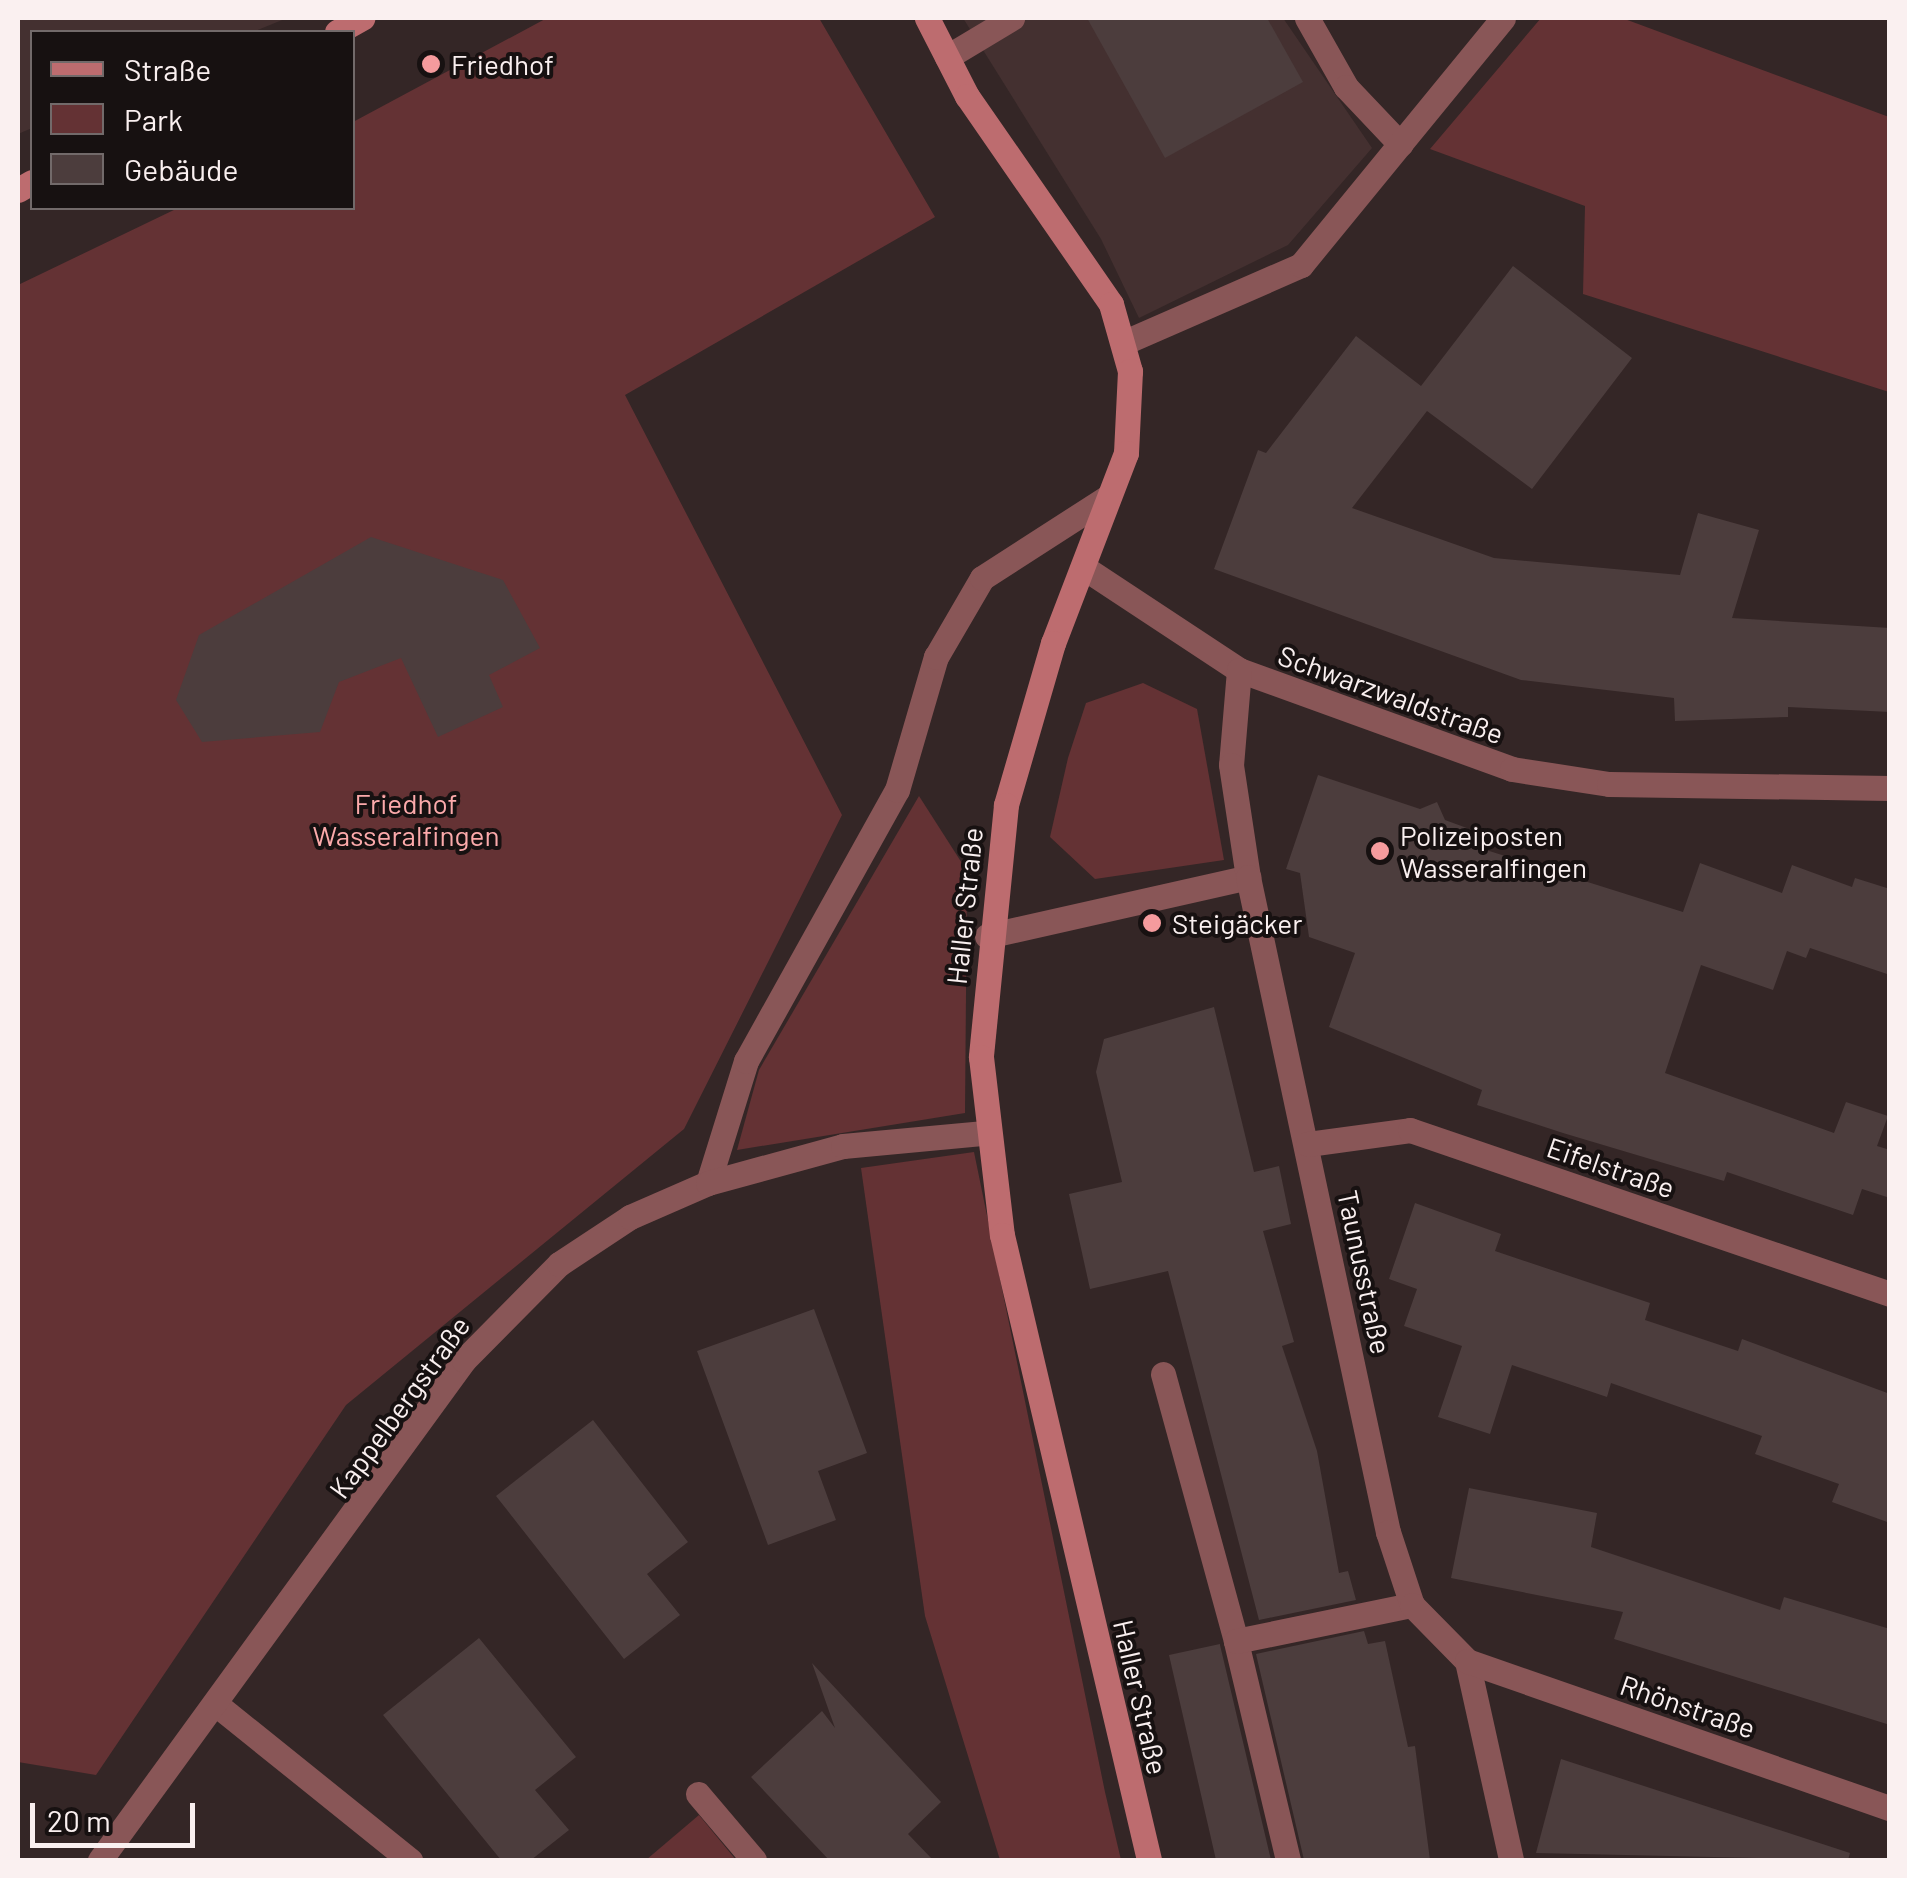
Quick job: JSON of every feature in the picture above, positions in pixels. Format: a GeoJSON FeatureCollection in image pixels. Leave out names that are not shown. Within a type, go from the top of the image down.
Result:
{"type":"FeatureCollection","features":[{"type":"Feature","properties":{"kind":"main road","name":"Haller Straße"},"geometry":{"type":"LineString","coordinates":[[927,18],[948,57],[1092,271],[1125,342],[1132,410],[1109,496],[1023,734],[986,936],[984,1133],[1149,1860]]}},
{"type":"Feature","properties":{"kind":"street"},"geometry":{"type":"LineString","coordinates":[[948,57],[1012,18]]}},
{"type":"Feature","properties":{"kind":"street"},"geometry":{"type":"LineString","coordinates":[[1307,18],[1346,86],[1400,144]]}},
{"type":"Feature","properties":{"kind":"street"},"geometry":{"type":"LineString","coordinates":[[1125,342],[1301,265],[1504,18]]}},
{"type":"Feature","properties":{"kind":"street"},"geometry":{"type":"LineString","coordinates":[[708,1183],[746,1061],[897,790],[936,657],[982,578],[1109,496]]}},
{"type":"Feature","properties":{"kind":"street","name":"Schwarzwaldstraße"},"geometry":{"type":"LineString","coordinates":[[1083,566],[1239,670],[1512,769],[1609,784],[1890,788]]}},
{"type":"Feature","properties":{"kind":"street","name":"Taunusstraße"},"geometry":{"type":"LineString","coordinates":[[1239,670],[1231,764],[1248,877],[1388,1532],[1412,1604],[1467,1661]]}},
{"type":"Feature","properties":{"kind":"street"},"geometry":{"type":"LineString","coordinates":[[986,936],[1248,877]]}},
{"type":"Feature","properties":{"kind":"street","name":"Eifelstraße"},"geometry":{"type":"LineString","coordinates":[[1308,1144],[1410,1130],[1890,1294]]}},
{"type":"Feature","properties":{"kind":"street","name":"Kappelbergstraße"},"geometry":{"type":"LineString","coordinates":[[100,1860],[501,1317],[630,1217],[708,1183],[843,1146],[984,1133]]}},
{"type":"Feature","properties":{"kind":"street"},"geometry":{"type":"LineString","coordinates":[[1163,1374],[1236,1641],[1288,1860]]}},
{"type":"Feature","properties":{"kind":"street"},"geometry":{"type":"LineString","coordinates":[[1236,1641],[1412,1604]]}},
{"type":"Feature","properties":{"kind":"street"},"geometry":{"type":"LineString","coordinates":[[1467,1661],[1511,1860]]}},
{"type":"Feature","properties":{"kind":"street","name":"Rhönstraße"},"geometry":{"type":"LineString","coordinates":[[1467,1661],[1890,1808]]}},
{"type":"Feature","properties":{"kind":"street"},"geometry":{"type":"LineString","coordinates":[[216,1704],[410,1860]]}},
{"type":"Feature","properties":{"kind":"street"},"geometry":{"type":"LineString","coordinates":[[698,1794],[754,1860]]}},
{"type":"Feature","properties":{"kind":"shaded area"},"geometry":{"type":"Polygon","coordinates":[[[18,18],[287,18],[258,30],[30,30],[30,129],[18,134],[18,18]]]}},
{"type":"Feature","properties":{"kind":"shaded area"},"geometry":{"type":"Polygon","coordinates":[[[963,18],[1283,18],[1372,148],[1288,245],[1139,318],[1101,239],[963,18]]]}},
{"type":"Feature","properties":{"kind":"green space","name":"Friedhof Wasseralfingen"},"geometry":{"type":"Polygon","coordinates":[[[547,18],[819,18],[935,217],[625,395],[842,815],[684,1129],[346,1405],[96,1775],[18,1762],[18,285],[174,210],[355,210],[355,121],[547,18]]]}},
{"type":"Feature","properties":{"kind":"green space"},"geometry":{"type":"Polygon","coordinates":[[[1541,18],[1622,18],[1889,117],[1889,392],[1583,294],[1585,206],[1430,149],[1541,18]]]}},
{"type":"Feature","properties":{"kind":"green space"},"geometry":{"type":"Polygon","coordinates":[[[1143,683],[1197,709],[1224,860],[1095,879],[1050,837],[1068,758],[1086,703],[1143,683]]]}},
{"type":"Feature","properties":{"kind":"green space"},"geometry":{"type":"Polygon","coordinates":[[[919,796],[967,871],[965,1113],[737,1150],[759,1070],[919,796]]]}},
{"type":"Feature","properties":{"kind":"green space"},"geometry":{"type":"Polygon","coordinates":[[[974,1152],[1121,1860],[1000,1860],[925,1616],[861,1168],[974,1152]]]}},
{"type":"Feature","properties":{"kind":"green space"},"geometry":{"type":"Polygon","coordinates":[[[699,1815],[736,1860],[646,1860],[699,1815]]]}},
{"type":"Feature","properties":{"kind":"building"},"geometry":{"type":"Polygon","coordinates":[[[1087,18],[1267,18],[1303,82],[1165,158],[1087,18]]]}},
{"type":"Feature","properties":{"kind":"building"},"geometry":{"type":"Polygon","coordinates":[[[1513,266],[1632,358],[1532,489],[1427,411],[1352,508],[1494,558],[1680,575],[1698,513],[1759,530],[1732,618],[1890,628],[1890,712],[1788,707],[1788,717],[1675,721],[1674,698],[1521,680],[1214,569],[1258,450],[1266,453],[1356,336],[1421,386],[1513,266]]]}},
{"type":"Feature","properties":{"kind":"building"},"geometry":{"type":"Polygon","coordinates":[[[371,537],[503,580],[540,648],[489,675],[503,707],[438,737],[401,658],[339,682],[320,732],[202,742],[176,700],[199,635],[371,537]]]}},
{"type":"Feature","properties":{"kind":"building"},"geometry":{"type":"Polygon","coordinates":[[[1318,775],[1420,809],[1437,802],[1445,820],[1475,831],[1470,845],[1683,912],[1700,863],[1782,893],[1792,865],[1852,887],[1855,878],[1890,889],[1890,975],[1810,948],[1806,958],[1787,951],[1773,990],[1701,965],[1665,1073],[1834,1133],[1846,1102],[1888,1116],[1877,1146],[1890,1150],[1890,1198],[1862,1189],[1853,1215],[1727,1172],[1724,1181],[1563,1133],[1477,1105],[1482,1090],[1329,1027],[1355,953],[1309,937],[1300,873],[1286,869],[1318,775]]]}},
{"type":"Feature","properties":{"kind":"building"},"geometry":{"type":"Polygon","coordinates":[[[1214,1007],[1254,1172],[1279,1166],[1291,1224],[1263,1231],[1294,1342],[1282,1346],[1317,1451],[1339,1573],[1348,1571],[1356,1600],[1259,1620],[1168,1271],[1090,1289],[1069,1194],[1122,1182],[1096,1072],[1104,1039],[1214,1007]]]}},
{"type":"Feature","properties":{"kind":"building"},"geometry":{"type":"Polygon","coordinates":[[[1415,1203],[1501,1234],[1495,1251],[1650,1303],[1645,1320],[1738,1351],[1742,1339],[1890,1394],[1890,1523],[1832,1502],[1839,1484],[1755,1454],[1762,1436],[1611,1383],[1607,1397],[1512,1365],[1490,1434],[1438,1417],[1462,1346],[1404,1326],[1417,1289],[1389,1279],[1415,1203]]]}},
{"type":"Feature","properties":{"kind":"building"},"geometry":{"type":"Polygon","coordinates":[[[814,1309],[867,1453],[818,1471],[836,1520],[768,1545],[697,1351],[814,1309]]]}},
{"type":"Feature","properties":{"kind":"building"},"geometry":{"type":"Polygon","coordinates":[[[593,1420],[688,1542],[647,1574],[680,1615],[624,1659],[496,1496],[593,1420]]]}},
{"type":"Feature","properties":{"kind":"building"},"geometry":{"type":"Polygon","coordinates":[[[1469,1488],[1597,1513],[1591,1547],[1780,1610],[1784,1597],[1890,1629],[1890,1725],[1614,1639],[1623,1612],[1451,1578],[1469,1488]]]}},
{"type":"Feature","properties":{"kind":"building"},"geometry":{"type":"Polygon","coordinates":[[[1364,1631],[1368,1644],[1385,1641],[1408,1747],[1415,1746],[1430,1860],[1304,1860],[1256,1654],[1364,1631]]]}},
{"type":"Feature","properties":{"kind":"building"},"geometry":{"type":"Polygon","coordinates":[[[479,1638],[576,1757],[535,1790],[569,1830],[531,1860],[501,1860],[383,1715],[479,1638]]]}},
{"type":"Feature","properties":{"kind":"building"},"geometry":{"type":"Polygon","coordinates":[[[1220,1644],[1271,1860],[1216,1860],[1169,1655],[1220,1644]]]}},
{"type":"Feature","properties":{"kind":"building"},"geometry":{"type":"Polygon","coordinates":[[[812,1663],[941,1802],[908,1834],[933,1860],[829,1860],[751,1777],[822,1711],[835,1728],[812,1663]]]}},
{"type":"Feature","properties":{"kind":"building"},"geometry":{"type":"Polygon","coordinates":[[[1561,1759],[1850,1853],[1848,1860],[1536,1853],[1561,1759]]]}},
{"type":"Feature","properties":{"kind":"place","name":"Friedhof"},"geometry":{"type":"Point","coordinates":[431,64]}},
{"type":"Feature","properties":{"kind":"place","name":"Polizeiposten Wasseralfingen"},"geometry":{"type":"Point","coordinates":[1380,851]}},
{"type":"Feature","properties":{"kind":"place","name":"Steigäcker"},"geometry":{"type":"Point","coordinates":[1152,923]}}]}
